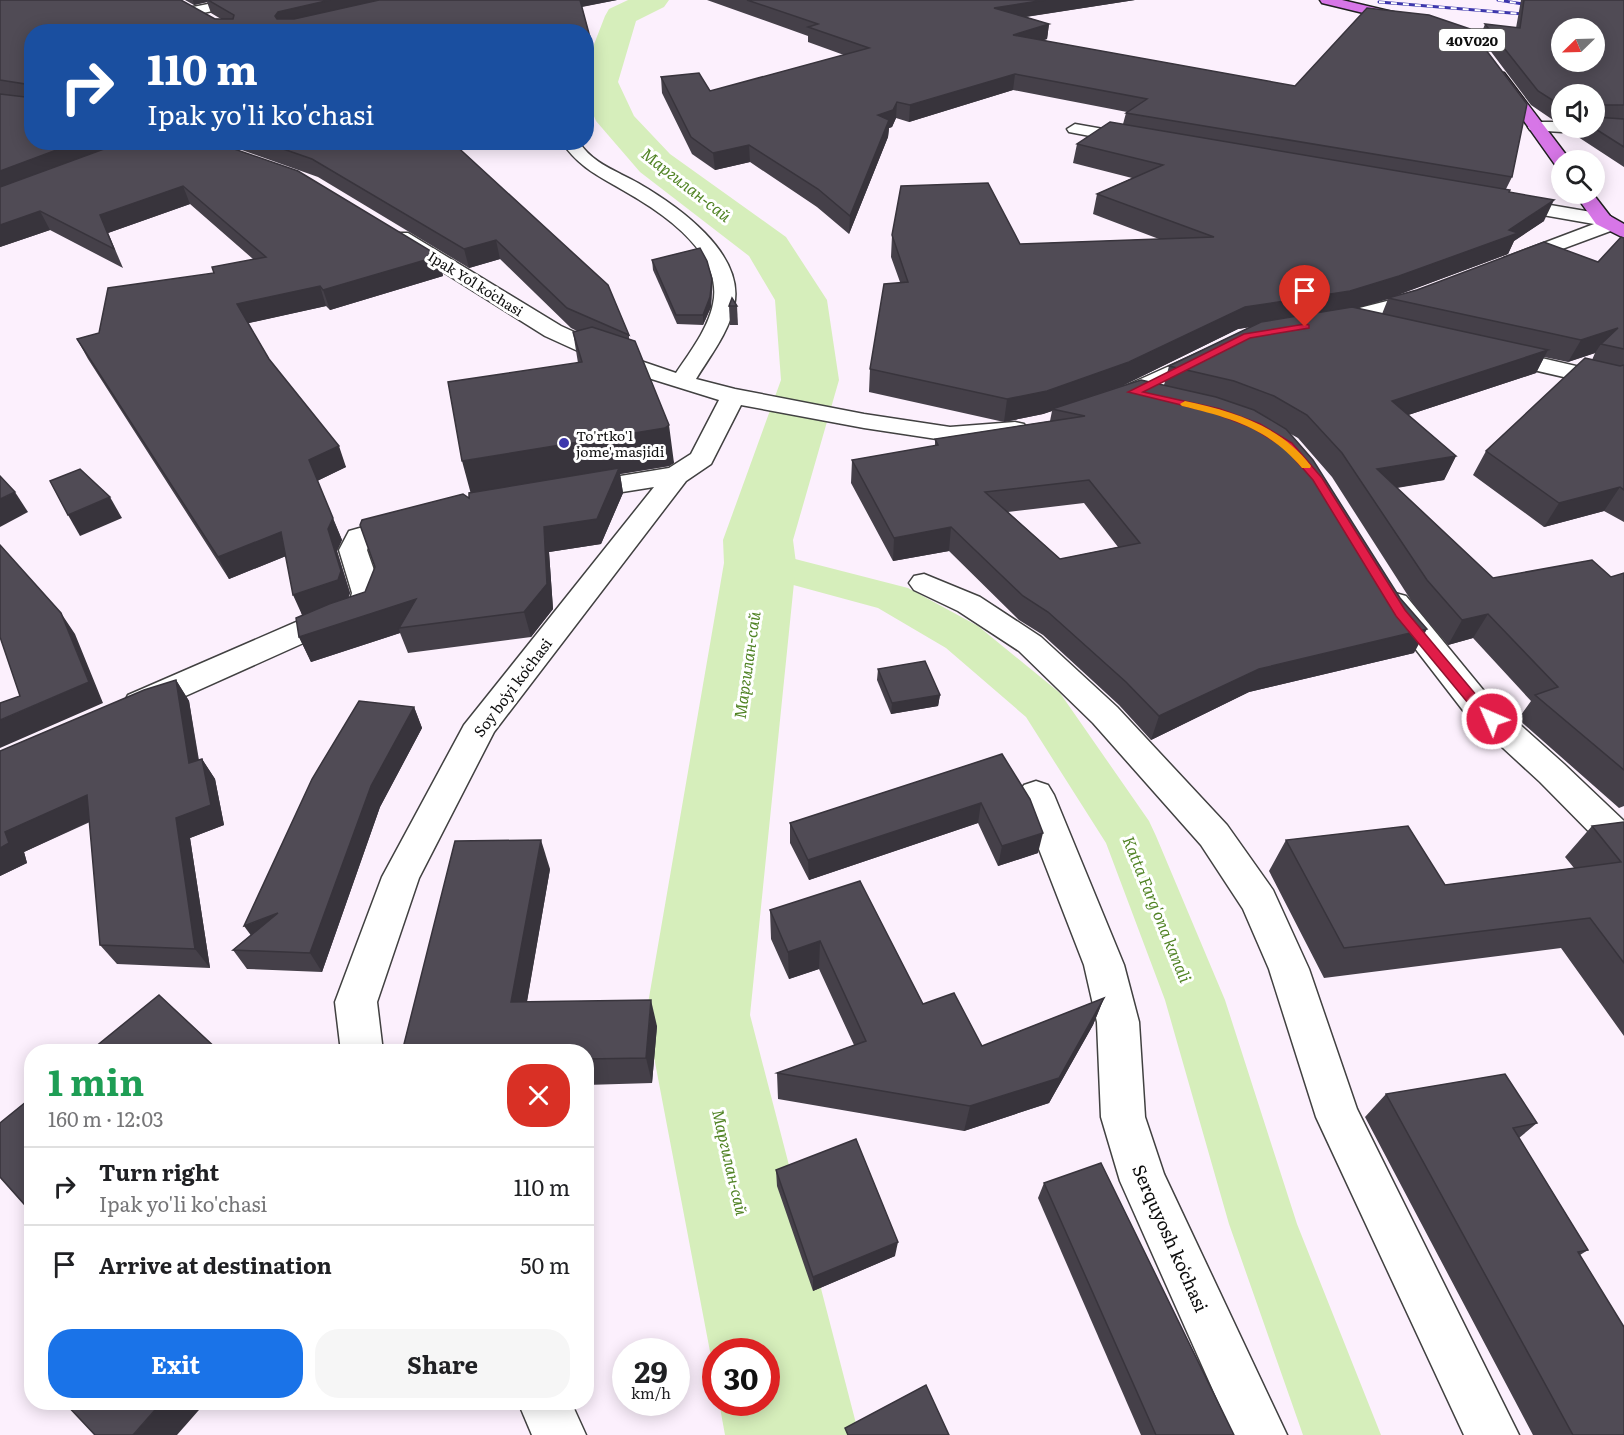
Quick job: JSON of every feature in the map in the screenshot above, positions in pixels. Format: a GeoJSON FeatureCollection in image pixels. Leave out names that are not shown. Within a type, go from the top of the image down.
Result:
{"type":"FeatureCollection","features":[{"type":"Feature","properties":{"kind":"main road","name":"40V020"},"geometry":{"type":"LineString","coordinates":[[1326,0],[1418,22]]}},
{"type":"Feature","properties":{"kind":"main road","name":"40V020"},"geometry":{"type":"LineString","coordinates":[[1491,65],[1553,150]]}},
{"type":"Feature","properties":{"kind":"main road"},"geometry":{"type":"LineString","coordinates":[[1593,204],[1612,225]]}},
{"type":"Feature","properties":{"kind":"street"},"geometry":{"type":"LineString","coordinates":[[193,11],[247,0]]}},
{"type":"Feature","properties":{"kind":"street"},"geometry":{"type":"LineString","coordinates":[[178,4],[213,21]]}},
{"type":"Feature","properties":{"kind":"street"},"geometry":{"type":"LineString","coordinates":[[1536,127],[1551,127]]}},
{"type":"Feature","properties":{"kind":"street"},"geometry":{"type":"LineString","coordinates":[[1075,129],[1156,143]]}},
{"type":"Feature","properties":{"kind":"street"},"geometry":{"type":"LineString","coordinates":[[577,150],[590,166],[646,195],[686,222],[718,265],[726,298],[710,338],[682,382]]}},
{"type":"Feature","properties":{"kind":"street"},"geometry":{"type":"LineString","coordinates":[[1490,200],[1612,225]]}},
{"type":"Feature","properties":{"kind":"street","name":"Ipak Yoʻl koʻchasi"},"geometry":{"type":"LineString","coordinates":[[382,225],[553,331],[621,362],[682,382],[733,396],[864,421],[950,434],[999,432],[1040,424]]}},
{"type":"Feature","properties":{"kind":"street"},"geometry":{"type":"LineString","coordinates":[[1487,271],[1612,225]]}},
{"type":"Feature","properties":{"kind":"street"},"geometry":{"type":"LineString","coordinates":[[1312,326],[1344,321],[1399,305],[1443,288]]}},
{"type":"Feature","properties":{"kind":"street"},"geometry":{"type":"LineString","coordinates":[[1344,321],[1390,331]]}},
{"type":"Feature","properties":{"kind":"street"},"geometry":{"type":"LineString","coordinates":[[1091,407],[1133,392],[1225,347]]}},
{"type":"Feature","properties":{"kind":"street"},"geometry":{"type":"LineString","coordinates":[[1481,351],[1607,380]]}},
{"type":"Feature","properties":{"kind":"street"},"geometry":{"type":"LineString","coordinates":[[1133,392],[1175,402]]}},
{"type":"Feature","properties":{"kind":"street","name":"Soy boʻyi koʻchasi"},"geometry":{"type":"LineString","coordinates":[[361,1044],[356,1002],[400,877],[481,725],[677,475],[702,459],[733,396]]}},
{"type":"Feature","properties":{"kind":"street"},"geometry":{"type":"LineString","coordinates":[[548,495],[677,475]]}},
{"type":"Feature","properties":{"kind":"street"},"geometry":{"type":"LineString","coordinates":[[120,712],[328,620],[362,610],[367,593],[353,550],[359,537],[432,517]]}},
{"type":"Feature","properties":{"kind":"street"},"geometry":{"type":"LineString","coordinates":[[924,583],[969,604],[1039,652],[1105,715],[1214,835],[1259,901],[1289,969],[1338,1118],[1492,1435]]}},
{"type":"Feature","properties":{"kind":"street"},"geometry":{"type":"LineString","coordinates":[[1383,584],[1401,613],[1477,705],[1552,772],[1624,844]]}},
{"type":"Feature","properties":{"kind":"street","name":"Serquyosh koʻchasi"},"geometry":{"type":"LineString","coordinates":[[1036,795],[1104,964],[1118,1022],[1123,1117],[1143,1181],[1260,1435]]}},
{"type":"Feature","properties":{"kind":"street"},"geometry":{"type":"LineString","coordinates":[[548,1410],[559,1435]]}},
{"type":"Feature","properties":{"kind":"building"},"geometry":{"type":"Polygon","coordinates":[[[0,0],[181,0],[215,19],[233,19],[234,15],[208,0],[330,0],[278,12],[275,16],[277,19],[294,19],[379,0],[580,0],[586,24],[24,24],[24,84],[0,80],[0,0]]]}},
{"type":"Feature","properties":{"kind":"building"},"geometry":{"type":"Polygon","coordinates":[[[747,0],[1045,0],[994,8],[1049,24],[1013,35],[1295,86],[1367,8],[1429,15],[1470,29],[1527,104],[1512,177],[1126,113],[1147,99],[1015,74],[910,105],[897,102],[893,110],[878,115],[889,120],[850,216],[818,189],[749,145],[713,153],[691,137],[661,77],[699,73],[710,91],[869,48],[808,27],[818,24],[747,0]]]}},
{"type":"Feature","properties":{"kind":"building"},"geometry":{"type":"Polygon","coordinates":[[[1524,0],[1624,0],[1624,105],[1605,105],[1605,84],[1551,84],[1551,99],[1538,91],[1485,24],[1520,28],[1524,0]]]}},
{"type":"Feature","properties":{"kind":"building"},"geometry":{"type":"Polygon","coordinates":[[[0,94],[24,97],[24,150],[56,150],[0,171],[0,94]]]}},
{"type":"Feature","properties":{"kind":"building"},"geometry":{"type":"Polygon","coordinates":[[[1605,118],[1624,119],[1624,147],[1605,135],[1605,118]]]}},
{"type":"Feature","properties":{"kind":"building"},"geometry":{"type":"Polygon","coordinates":[[[1110,122],[1510,190],[1509,192],[1551,199],[1551,202],[1509,230],[1518,233],[1399,276],[1350,291],[1245,307],[1129,362],[1047,391],[1007,399],[870,369],[884,284],[908,282],[892,235],[901,186],[988,183],[1020,244],[1214,237],[1097,194],[1163,165],[1077,144],[1110,122]]]}},
{"type":"Feature","properties":{"kind":"building"},"geometry":{"type":"Polygon","coordinates":[[[101,150],[237,150],[298,171],[439,256],[323,290],[320,286],[237,304],[269,359],[339,446],[309,460],[333,518],[328,529],[341,571],[338,580],[293,595],[281,532],[218,557],[77,339],[99,333],[108,288],[214,273],[212,267],[266,257],[183,186],[100,215],[114,249],[40,211],[0,225],[0,187],[101,150]]]}},
{"type":"Feature","properties":{"kind":"building"},"geometry":{"type":"Polygon","coordinates":[[[286,150],[461,150],[608,285],[629,335],[567,308],[496,240],[464,249],[312,159],[286,150]]]}},
{"type":"Feature","properties":{"kind":"building"},"geometry":{"type":"Polygon","coordinates":[[[1621,237],[1624,238],[1624,349],[1601,344],[1618,328],[1581,340],[1388,298],[1417,290],[1544,242],[1598,262],[1621,237]]]}},
{"type":"Feature","properties":{"kind":"building"},"geometry":{"type":"Polygon","coordinates":[[[700,248],[707,261],[712,279],[710,297],[703,315],[676,315],[652,260],[700,248]]]}},
{"type":"Feature","properties":{"kind":"building"},"geometry":{"type":"Polygon","coordinates":[[[732,298],[737,306],[729,306],[732,298]]]}},
{"type":"Feature","properties":{"kind":"building"},"geometry":{"type":"Polygon","coordinates":[[[1352,307],[1548,350],[1392,401],[1456,456],[1377,469],[1493,578],[1592,560],[1611,577],[1624,573],[1624,770],[1535,695],[1558,687],[1488,614],[1462,620],[1427,580],[1342,453],[1307,415],[1274,396],[1234,381],[1169,366],[1261,322],[1352,307]]]}},
{"type":"Feature","properties":{"kind":"building"},"geometry":{"type":"Polygon","coordinates":[[[592,327],[635,341],[669,425],[665,428],[462,461],[448,382],[582,362],[573,332],[592,327]]]}},
{"type":"Feature","properties":{"kind":"building"},"geometry":{"type":"Polygon","coordinates":[[[1585,358],[1624,365],[1624,490],[1620,487],[1559,503],[1486,451],[1585,358]]]}},
{"type":"Feature","properties":{"kind":"building"},"geometry":{"type":"Polygon","coordinates":[[[1141,380],[1216,397],[1254,410],[1286,429],[1313,460],[1400,598],[1427,629],[1259,669],[1159,716],[1126,682],[1048,612],[1023,596],[951,527],[894,538],[852,460],[938,445],[935,439],[1085,416],[1052,409],[1141,380]],[[1089,480],[985,492],[1060,559],[1140,543],[1089,480]]]}},
{"type":"Feature","properties":{"kind":"building"},"geometry":{"type":"Polygon","coordinates":[[[619,468],[597,519],[544,527],[547,584],[524,612],[399,628],[416,599],[299,637],[296,618],[365,592],[375,567],[360,525],[362,520],[463,494],[469,498],[469,493],[619,468]]]}},
{"type":"Feature","properties":{"kind":"building"},"geometry":{"type":"Polygon","coordinates":[[[80,469],[110,497],[68,515],[50,481],[80,469]]]}},
{"type":"Feature","properties":{"kind":"building"},"geometry":{"type":"Polygon","coordinates":[[[0,476],[15,492],[0,499],[0,476]]]}},
{"type":"Feature","properties":{"kind":"building"},"geometry":{"type":"Polygon","coordinates":[[[0,545],[61,613],[89,682],[0,720],[0,703],[20,696],[0,637],[0,545]]]}},
{"type":"Feature","properties":{"kind":"building"},"geometry":{"type":"Polygon","coordinates":[[[925,661],[940,695],[892,703],[878,669],[925,661]]]}},
{"type":"Feature","properties":{"kind":"building"},"geometry":{"type":"Polygon","coordinates":[[[176,680],[189,763],[202,759],[211,805],[176,818],[195,949],[100,945],[87,795],[5,832],[9,843],[0,848],[0,751],[144,690],[176,680]]]}},
{"type":"Feature","properties":{"kind":"building"},"geometry":{"type":"Polygon","coordinates":[[[359,701],[414,707],[371,786],[310,953],[233,950],[278,913],[244,926],[312,779],[359,701]]]}},
{"type":"Feature","properties":{"kind":"building"},"geometry":{"type":"Polygon","coordinates":[[[1002,754],[1030,799],[1043,833],[1002,846],[981,803],[808,860],[790,823],[1002,754]]]}},
{"type":"Feature","properties":{"kind":"building"},"geometry":{"type":"Polygon","coordinates":[[[1624,822],[1624,963],[1590,918],[1344,948],[1286,840],[1408,826],[1445,885],[1621,862],[1592,826],[1624,822]]]}},
{"type":"Feature","properties":{"kind":"building"},"geometry":{"type":"Polygon","coordinates":[[[541,840],[511,1002],[651,1000],[646,1058],[594,1059],[594,1044],[404,1044],[455,841],[541,840]]]}},
{"type":"Feature","properties":{"kind":"building"},"geometry":{"type":"Polygon","coordinates":[[[860,881],[923,1004],[954,993],[982,1046],[1104,998],[1059,1078],[970,1106],[777,1073],[866,1041],[820,941],[788,952],[770,910],[860,881]]]}},
{"type":"Feature","properties":{"kind":"building"},"geometry":{"type":"Polygon","coordinates":[[[159,995],[211,1044],[99,1044],[159,995]]]}},
{"type":"Feature","properties":{"kind":"building"},"geometry":{"type":"Polygon","coordinates":[[[1505,1074],[1537,1123],[1513,1128],[1588,1250],[1578,1252],[1624,1327],[1624,1435],[1573,1435],[1386,1094],[1505,1074]]]}},
{"type":"Feature","properties":{"kind":"building"},"geometry":{"type":"Polygon","coordinates":[[[24,1104],[24,1204],[0,1177],[0,1123],[24,1104]]]}},
{"type":"Feature","properties":{"kind":"building"},"geometry":{"type":"Polygon","coordinates":[[[856,1139],[898,1242],[813,1277],[776,1170],[856,1139]]]}},
{"type":"Feature","properties":{"kind":"building"},"geometry":{"type":"Polygon","coordinates":[[[1101,1163],[1234,1435],[1156,1435],[1044,1183],[1101,1163]]]}},
{"type":"Feature","properties":{"kind":"building"},"geometry":{"type":"Polygon","coordinates":[[[926,1385],[949,1435],[848,1435],[845,1428],[926,1385]]]}},
{"type":"Feature","properties":{"kind":"building"},"geometry":{"type":"Polygon","coordinates":[[[72,1410],[155,1410],[133,1435],[95,1435],[72,1410]]]}},
{"type":"Feature","properties":{"kind":"waterway","name":"Маргилан-сай"},"geometry":{"type":"LineString","coordinates":[[653,0],[621,16],[599,82],[616,121],[655,163],[769,247],[801,300],[810,380],[758,540],[760,563],[698,1015],[792,1435]]}},
{"type":"Feature","properties":{"kind":"waterway","name":"Katta Farg'ona kanali"},"geometry":{"type":"LineString","coordinates":[[760,563],[893,598],[962,637],[1043,705],[1130,836],[1195,1000],[1263,1224],[1342,1435]]}},
{"type":"Feature","properties":{"kind":"railway"},"geometry":{"type":"LineString","coordinates":[[1498,0],[1535,6]]}},
{"type":"Feature","properties":{"kind":"railway"},"geometry":{"type":"LineString","coordinates":[[1379,2],[1535,15]]}},
{"type":"Feature","properties":{"kind":"slow traffic"},"geometry":{"type":"LineString","coordinates":[[1185,404],[1217,411],[1256,426],[1288,446],[1306,466]]}},
{"type":"Feature","properties":{"kind":"place","name":"To'rtko'l jome' masjidi"},"geometry":{"type":"Point","coordinates":[564,443]}},
{"type":"Feature","properties":{"kind":"route"},"geometry":{"type":"LineString","coordinates":[[1305,327],[1247,336],[1133,392],[1217,411],[1256,426],[1288,446],[1317,478],[1401,613],[1477,705],[1492,719]]}}]}
